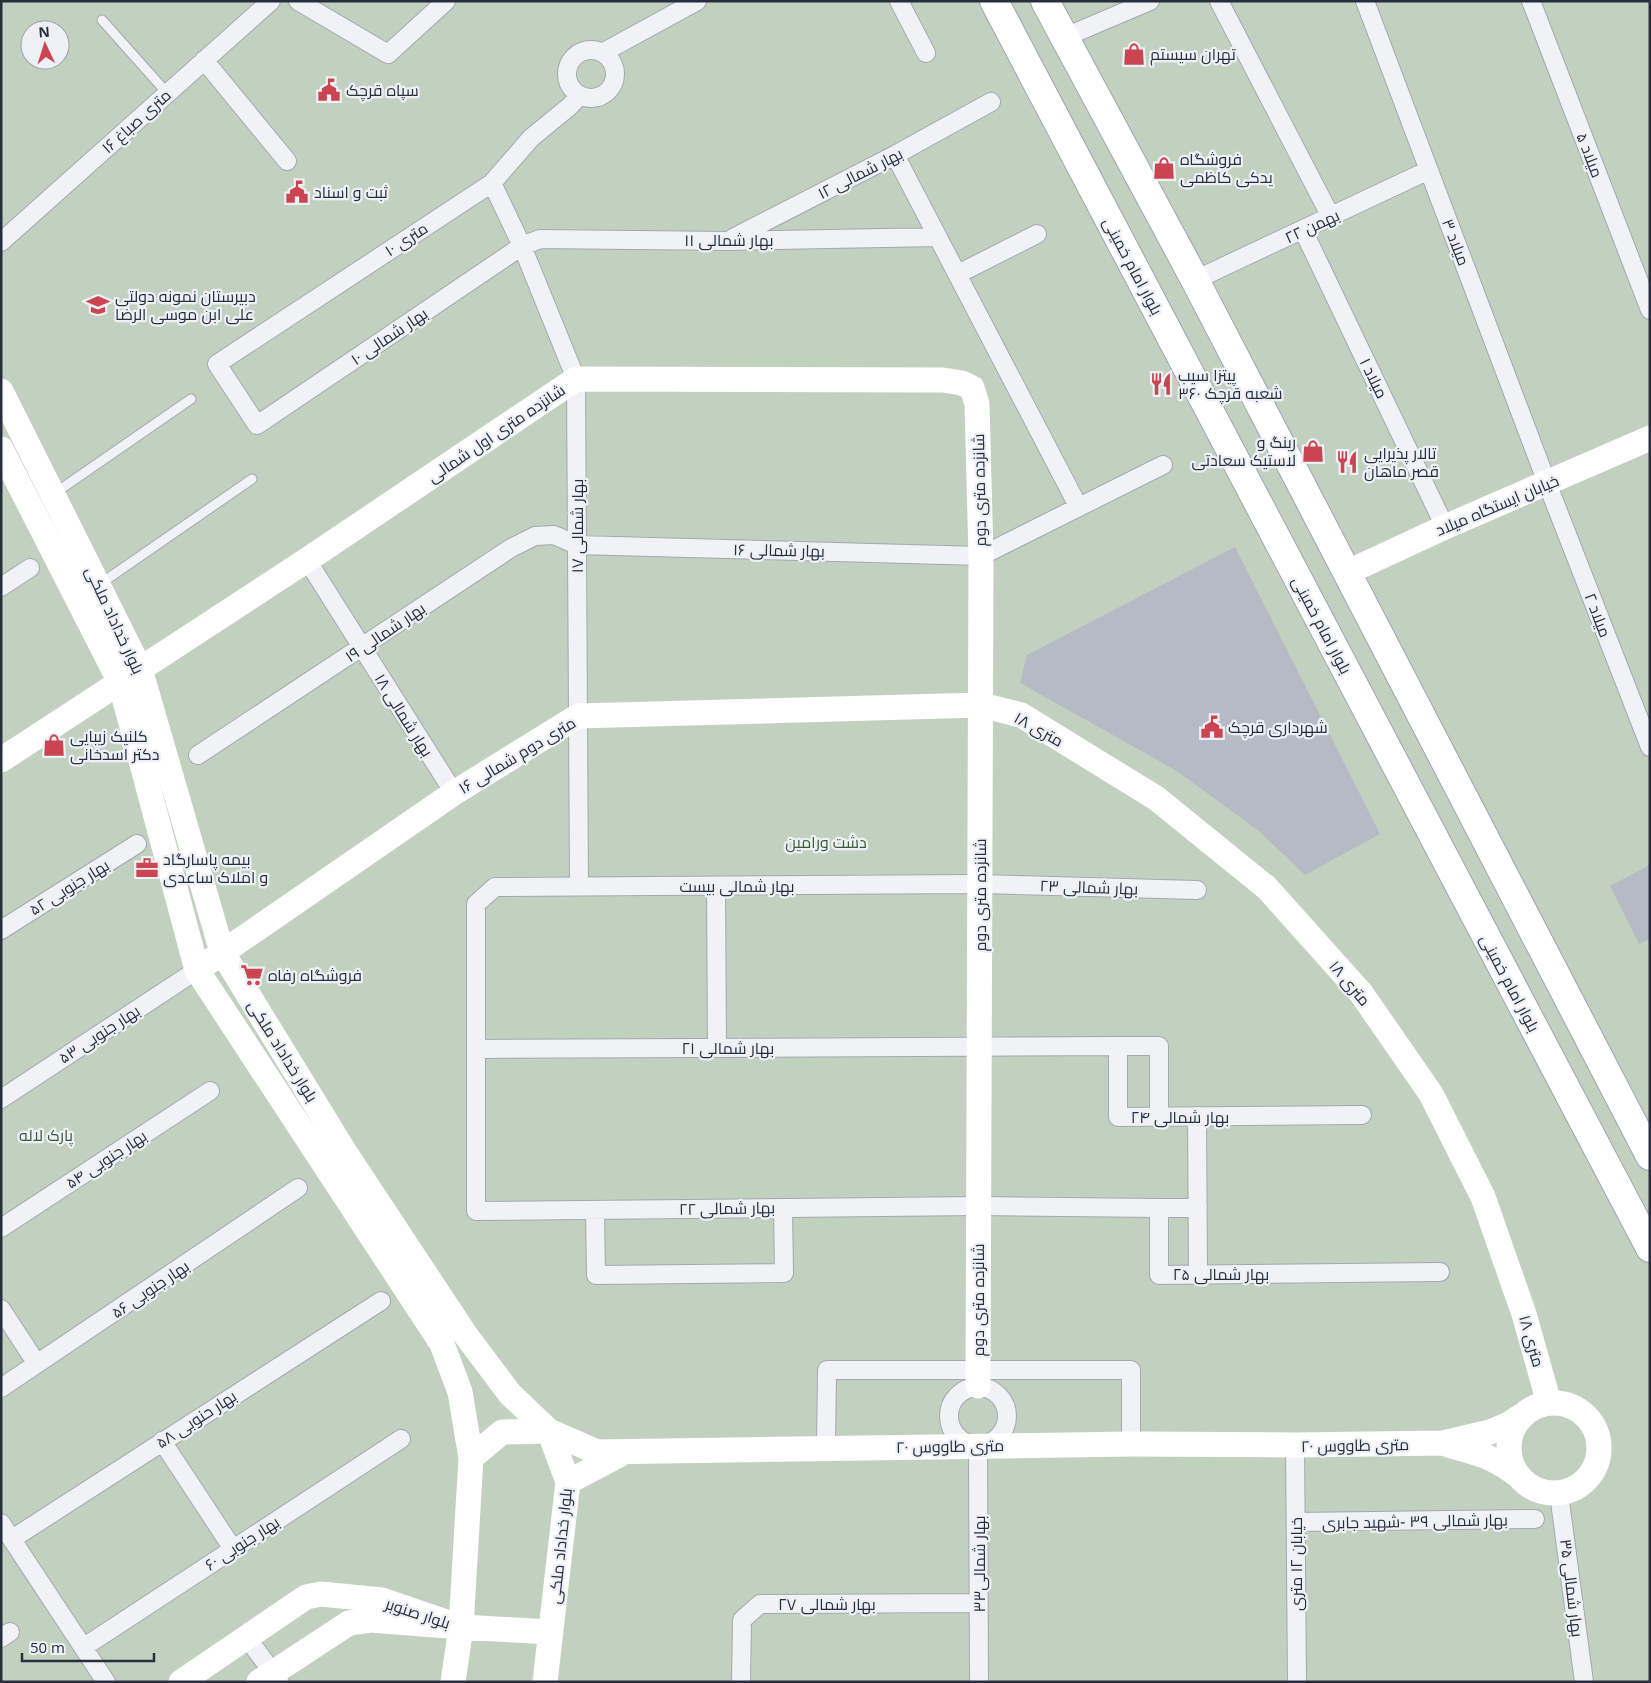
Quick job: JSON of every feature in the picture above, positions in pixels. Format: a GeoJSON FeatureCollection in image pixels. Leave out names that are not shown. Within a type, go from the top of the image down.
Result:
{"type":"FeatureCollection","features":[{"type":"Feature","properties":{"kind":"main road","name":"بلوار امام خمینی"},"geometry":{"type":"LineString","coordinates":[[994,1],[1650,1248]]}},
{"type":"Feature","properties":{"kind":"main road"},"geometry":{"type":"LineString","coordinates":[[1045,1],[1195,280],[1650,1156]]}},
{"type":"Feature","properties":{"kind":"street","name":"۱۶ متری صباغ"},"geometry":{"type":"LineString","coordinates":[[1,242],[271,1]]}},
{"type":"Feature","properties":{"kind":"street"},"geometry":{"type":"LineString","coordinates":[[298,1],[388,54],[446,1]]}},
{"type":"Feature","properties":{"kind":"street"},"geometry":{"type":"LineString","coordinates":[[602,53],[697,1]]}},
{"type":"Feature","properties":{"kind":"street"},"geometry":{"type":"LineString","coordinates":[[899,1],[926,53]]}},
{"type":"Feature","properties":{"kind":"street"},"geometry":{"type":"LineString","coordinates":[[1065,38],[1150,1]]}},
{"type":"Feature","properties":{"kind":"street"},"geometry":{"type":"LineString","coordinates":[[1219,1],[1332,217]]}},
{"type":"Feature","properties":{"kind":"street","name":"میلاد ۳"},"geometry":{"type":"LineString","coordinates":[[1365,1],[1547,483]]}},
{"type":"Feature","properties":{"kind":"street","name":"میلاد ۵"},"geometry":{"type":"LineString","coordinates":[[1531,1],[1650,310]]}},
{"type":"Feature","properties":{"kind":"street"},"geometry":{"type":"LineString","coordinates":[[594,50],[602,53],[609,58],[613,65],[615,80],[612,86],[607,92],[594,98],[579,96],[572,90],[566,75],[572,59],[586,51],[594,50]]}},
{"type":"Feature","properties":{"kind":"street"},"geometry":{"type":"LineString","coordinates":[[204,60],[287,161]]}},
{"type":"Feature","properties":{"kind":"street","name":"۱۰ متری"},"geometry":{"type":"LineString","coordinates":[[257,425],[217,364],[492,183],[531,138],[570,106],[579,96]]}},
{"type":"Feature","properties":{"kind":"street","name":"بهار شمالی ۱۲"},"geometry":{"type":"LineString","coordinates":[[728,241],[896,155],[991,102]]}},
{"type":"Feature","properties":{"kind":"street"},"geometry":{"type":"LineString","coordinates":[[896,155],[1078,506]]}},
{"type":"Feature","properties":{"kind":"street","name":"۲۲ بهمن"},"geometry":{"type":"LineString","coordinates":[[1195,280],[1429,170]]}},
{"type":"Feature","properties":{"kind":"street","name":"بهار شمالی ۱۷"},"geometry":{"type":"LineString","coordinates":[[492,183],[522,246],[576,379],[579,886]]}},
{"type":"Feature","properties":{"kind":"street","name":"میلاد ۱"},"geometry":{"type":"LineString","coordinates":[[1304,230],[1445,527]]}},
{"type":"Feature","properties":{"kind":"street"},"geometry":{"type":"LineString","coordinates":[[958,274],[1037,234]]}},
{"type":"Feature","properties":{"kind":"street","name":"بهار شمالی ۱۱"},"geometry":{"type":"LineString","coordinates":[[522,246],[540,239],[728,241],[938,237]]}},
{"type":"Feature","properties":{"kind":"street","name":"بهار شمالی ۱۰"},"geometry":{"type":"LineString","coordinates":[[257,425],[522,246]]}},
{"type":"Feature","properties":{"kind":"street","name":"شانزده متری اول شمالی"},"geometry":{"type":"LineString","coordinates":[[1,760],[307,560],[576,379],[942,380],[962,383],[972,388],[977,404]]}},
{"type":"Feature","properties":{"kind":"street","name":"بلوار خداداد ملکی"},"geometry":{"type":"LineString","coordinates":[[1,391],[99,584],[222,952],[346,1154],[465,1334],[510,1394],[549,1432],[568,1482],[545,1682]]}},
{"type":"Feature","properties":{"kind":"street","name":"شانزده متری دوم"},"geometry":{"type":"LineString","coordinates":[[977,404],[981,556],[978,1378]]}},
{"type":"Feature","properties":{"kind":"street","name":"خیابان ایستگاه میلاد"},"geometry":{"type":"LineString","coordinates":[[1346,573],[1445,527],[1650,438]]}},
{"type":"Feature","properties":{"kind":"street","name":"بلوار خداداد ملکی"},"geometry":{"type":"LineString","coordinates":[[1,449],[130,676],[197,970],[442,1344],[460,1392],[471,1458],[461,1627],[453,1682]]}},
{"type":"Feature","properties":{"kind":"street"},"geometry":{"type":"LineString","coordinates":[[981,556],[1163,465]]}},
{"type":"Feature","properties":{"kind":"street","name":"میلاد ۲"},"geometry":{"type":"LineString","coordinates":[[1547,483],[1650,747]]}},
{"type":"Feature","properties":{"kind":"street","name":"بهار شمالی ۱۹"},"geometry":{"type":"LineString","coordinates":[[198,755],[511,548],[535,536],[554,535],[577,545]]}},
{"type":"Feature","properties":{"kind":"street","name":"بهار شمالی ۱۶"},"geometry":{"type":"LineString","coordinates":[[577,545],[981,556]]}},
{"type":"Feature","properties":{"kind":"street","name":"بهار شمالی ۱۸"},"geometry":{"type":"LineString","coordinates":[[307,560],[454,793]]}},
{"type":"Feature","properties":{"kind":"street"},"geometry":{"type":"LineString","coordinates":[[1,587],[30,568]]}},
{"type":"Feature","properties":{"kind":"street","name":"۱۶ متری دوم شمالی"},"geometry":{"type":"LineString","coordinates":[[197,970],[454,793],[578,716],[981,705]]}},
{"type":"Feature","properties":{"kind":"street","name":"۱۸ متری"},"geometry":{"type":"LineString","coordinates":[[981,705],[1021,715],[1156,798],[1267,888],[1361,993],[1431,1094],[1483,1196],[1524,1314],[1549,1403]]}},
{"type":"Feature","properties":{"kind":"street","name":"بهار جنوبی ۵۲"},"geometry":{"type":"LineString","coordinates":[[1,930],[137,844]]}},
{"type":"Feature","properties":{"kind":"street","name":"بهار شمالی بیست"},"geometry":{"type":"LineString","coordinates":[[476,1049],[476,904],[495,887],[980,884]]}},
{"type":"Feature","properties":{"kind":"street","name":"بهار شمالی ۲۳"},"geometry":{"type":"LineString","coordinates":[[980,884],[1197,890]]}},
{"type":"Feature","properties":{"kind":"street"},"geometry":{"type":"LineString","coordinates":[[716,886],[717,1048]]}},
{"type":"Feature","properties":{"kind":"street","name":"بهار جنوبی ۵۳"},"geometry":{"type":"LineString","coordinates":[[1,1099],[197,970]]}},
{"type":"Feature","properties":{"kind":"street"},"geometry":{"type":"LineString","coordinates":[[979,1046],[1159,1046],[1159,1117]]}},
{"type":"Feature","properties":{"kind":"street","name":"بهار شمالی ۲۱"},"geometry":{"type":"LineString","coordinates":[[476,1049],[979,1046]]}},
{"type":"Feature","properties":{"kind":"street","name":"بهار شمالی ۲۴"},"geometry":{"type":"LineString","coordinates":[[1118,1046],[1118,1117],[1362,1115]]}},
{"type":"Feature","properties":{"kind":"street","name":"بهار شمالی ۲۲"},"geometry":{"type":"LineString","coordinates":[[476,1049],[476,1211],[979,1206]]}},
{"type":"Feature","properties":{"kind":"street","name":"بهار جنوبی ۵۴"},"geometry":{"type":"LineString","coordinates":[[1,1228],[210,1091]]}},
{"type":"Feature","properties":{"kind":"street"},"geometry":{"type":"LineString","coordinates":[[1197,1116],[1198,1274]]}},
{"type":"Feature","properties":{"kind":"street","name":"بهار جنوبی ۵۶"},"geometry":{"type":"LineString","coordinates":[[1,1388],[298,1188]]}},
{"type":"Feature","properties":{"kind":"street"},"geometry":{"type":"LineString","coordinates":[[979,1206],[1198,1208]]}},
{"type":"Feature","properties":{"kind":"street"},"geometry":{"type":"LineString","coordinates":[[595,1210],[596,1275],[784,1273],[783,1208]]}},
{"type":"Feature","properties":{"kind":"street","name":"بهار شمالی ۲۵"},"geometry":{"type":"LineString","coordinates":[[1158,1208],[1159,1275],[1440,1272]]}},
{"type":"Feature","properties":{"kind":"street","name":"بهار حنوبی ۵۸"},"geometry":{"type":"LineString","coordinates":[[12,1539],[381,1301]]}},
{"type":"Feature","properties":{"kind":"street"},"geometry":{"type":"LineString","coordinates":[[3,1316],[38,1364]]}},
{"type":"Feature","properties":{"kind":"street"},"geometry":{"type":"LineString","coordinates":[[826,1447],[827,1370],[978,1378],[1131,1370],[1131,1444]]}},
{"type":"Feature","properties":{"kind":"street"},"geometry":{"type":"LineString","coordinates":[[978,1378],[999,1395],[1006,1404],[1008,1416],[1006,1427],[999,1437],[990,1443],[978,1446],[967,1444],[957,1437],[951,1427],[948,1416],[950,1405],[957,1395],[967,1389],[978,1378]]}},
{"type":"Feature","properties":{"kind":"street"},"geometry":{"type":"LineString","coordinates":[[1549,1403],[1577,1408],[1588,1417],[1596,1429],[1599,1443],[1599,1457],[1594,1471],[1585,1482],[1573,1490],[1559,1494],[1543,1493],[1528,1486],[1516,1475],[1510,1461],[1508,1445],[1512,1430],[1521,1416],[1534,1407],[1549,1403]]}},
{"type":"Feature","properties":{"kind":"street","name":"۲۰ متری طاووس"},"geometry":{"type":"LineString","coordinates":[[471,1458],[502,1432],[549,1432],[597,1452],[826,1447],[1131,1444],[1443,1444],[1490,1432],[1509,1424],[1521,1416]]}},
{"type":"Feature","properties":{"kind":"street","name":"بهار جنوبی ۶۰"},"geometry":{"type":"LineString","coordinates":[[84,1648],[401,1440]]}},
{"type":"Feature","properties":{"kind":"street"},"geometry":{"type":"LineString","coordinates":[[162,1441],[233,1549]]}},
{"type":"Feature","properties":{"kind":"street","name":"۲۰ متری طاووس"},"geometry":{"type":"LineString","coordinates":[[1443,1444],[1486,1456],[1502,1463],[1516,1475]]}},
{"type":"Feature","properties":{"kind":"street","name":"خیابان ۱۲ متری"},"geometry":{"type":"LineString","coordinates":[[1295,1445],[1297,1682]]}},
{"type":"Feature","properties":{"kind":"street","name":"بهار شمالی۳۳"},"geometry":{"type":"LineString","coordinates":[[978,1446],[979,1682]]}},
{"type":"Feature","properties":{"kind":"street"},"geometry":{"type":"LineString","coordinates":[[568,1482],[625,1452]]}},
{"type":"Feature","properties":{"kind":"street","name":"بهار شمالی ۳۵"},"geometry":{"type":"LineString","coordinates":[[1559,1494],[1584,1682]]}},
{"type":"Feature","properties":{"kind":"street","name":"بهار شمالی ۳۹ -شهید جابری"},"geometry":{"type":"LineString","coordinates":[[1296,1522],[1535,1519]]}},
{"type":"Feature","properties":{"kind":"street"},"geometry":{"type":"LineString","coordinates":[[1,1523],[106,1682]]}},
{"type":"Feature","properties":{"kind":"street","name":"بلوار صنوبر"},"geometry":{"type":"LineString","coordinates":[[182,1682],[306,1597],[321,1594],[382,1600],[461,1627]]}},
{"type":"Feature","properties":{"kind":"street","name":"بهار شمالی ۲۷"},"geometry":{"type":"LineString","coordinates":[[741,1682],[742,1620],[760,1604],[979,1603]]}},
{"type":"Feature","properties":{"kind":"street","name":"بلوار صنوبر"},"geometry":{"type":"LineString","coordinates":[[271,1679],[349,1623],[371,1620],[461,1627]]}},
{"type":"Feature","properties":{"kind":"street"},"geometry":{"type":"LineString","coordinates":[[461,1627],[551,1632]]}},
{"type":"Feature","properties":{"kind":"street"},"geometry":{"type":"LineString","coordinates":[[247,1638],[271,1679]]}},
{"type":"Feature","properties":{"kind":"lane"},"geometry":{"type":"LineString","coordinates":[[102,20],[167,93]]}},
{"type":"Feature","properties":{"kind":"lane"},"geometry":{"type":"LineString","coordinates":[[54,494],[191,400]]}},
{"type":"Feature","properties":{"kind":"lane"},"geometry":{"type":"LineString","coordinates":[[99,584],[252,479]]}},
{"type":"Feature","properties":{"kind":"green space","name":"دشت ورامین"},"geometry":{"type":"Polygon","coordinates":[[[1,1],[1650,1],[1650,1682],[1,1682],[1,1]]]}},
{"type":"Feature","properties":{"kind":"building","name":"شهرداری قرچک"},"geometry":{"type":"Polygon","coordinates":[[[1235,547],[1380,834],[1305,875],[1260,832],[1177,771],[1020,683],[1027,655],[1235,547]]]}},
{"type":"Feature","properties":{"kind":"building"},"geometry":{"type":"Polygon","coordinates":[[[1650,865],[1650,939],[1639,944],[1610,886],[1650,865]]]}},
{"type":"Feature","properties":{"kind":"place","name":"تهران سیستم"},"geometry":{"type":"Point","coordinates":[1134,54]}},
{"type":"Feature","properties":{"kind":"place","name":"سپاه قرچک"},"geometry":{"type":"Point","coordinates":[329,90]}},
{"type":"Feature","properties":{"kind":"place","name":"فروشگاه یدکی کاظمی"},"geometry":{"type":"Point","coordinates":[1164,168]}},
{"type":"Feature","properties":{"kind":"place","name":"ثبت و اسناد"},"geometry":{"type":"Point","coordinates":[297,192]}},
{"type":"Feature","properties":{"kind":"place","name":"دبیرستان نمونه دولتی علی ابن موسی الرضا"},"geometry":{"type":"Point","coordinates":[98,305]}},
{"type":"Feature","properties":{"kind":"place","name":"پیتزا سیب ۳۶۰ شعبه قرچک"},"geometry":{"type":"Point","coordinates":[1161,384]}},
{"type":"Feature","properties":{"kind":"place","name":"رینگ و لاستیک سعادتی"},"geometry":{"type":"Point","coordinates":[1313,451]}},
{"type":"Feature","properties":{"kind":"place","name":"تالار پذیرایی قصر ماهان"},"geometry":{"type":"Point","coordinates":[1347,462]}},
{"type":"Feature","properties":{"kind":"place","name":"شهرداری قرچک"},"geometry":{"type":"Point","coordinates":[1212,727]}},
{"type":"Feature","properties":{"kind":"place","name":"کلنیک زیبایی دکتر اسدخانی"},"geometry":{"type":"Point","coordinates":[54,745]}},
{"type":"Feature","properties":{"kind":"place","name":"بیمه پاسارگاد و املاک ساعدی"},"geometry":{"type":"Point","coordinates":[147,868]}},
{"type":"Feature","properties":{"kind":"place","name":"فروشگاه رفاه"},"geometry":{"type":"Point","coordinates":[252,975]}},
{"type":"Feature","properties":{"kind":"park label","name":"پارک لاله"},"geometry":{"type":"Point","coordinates":[46,1135]}}]}
